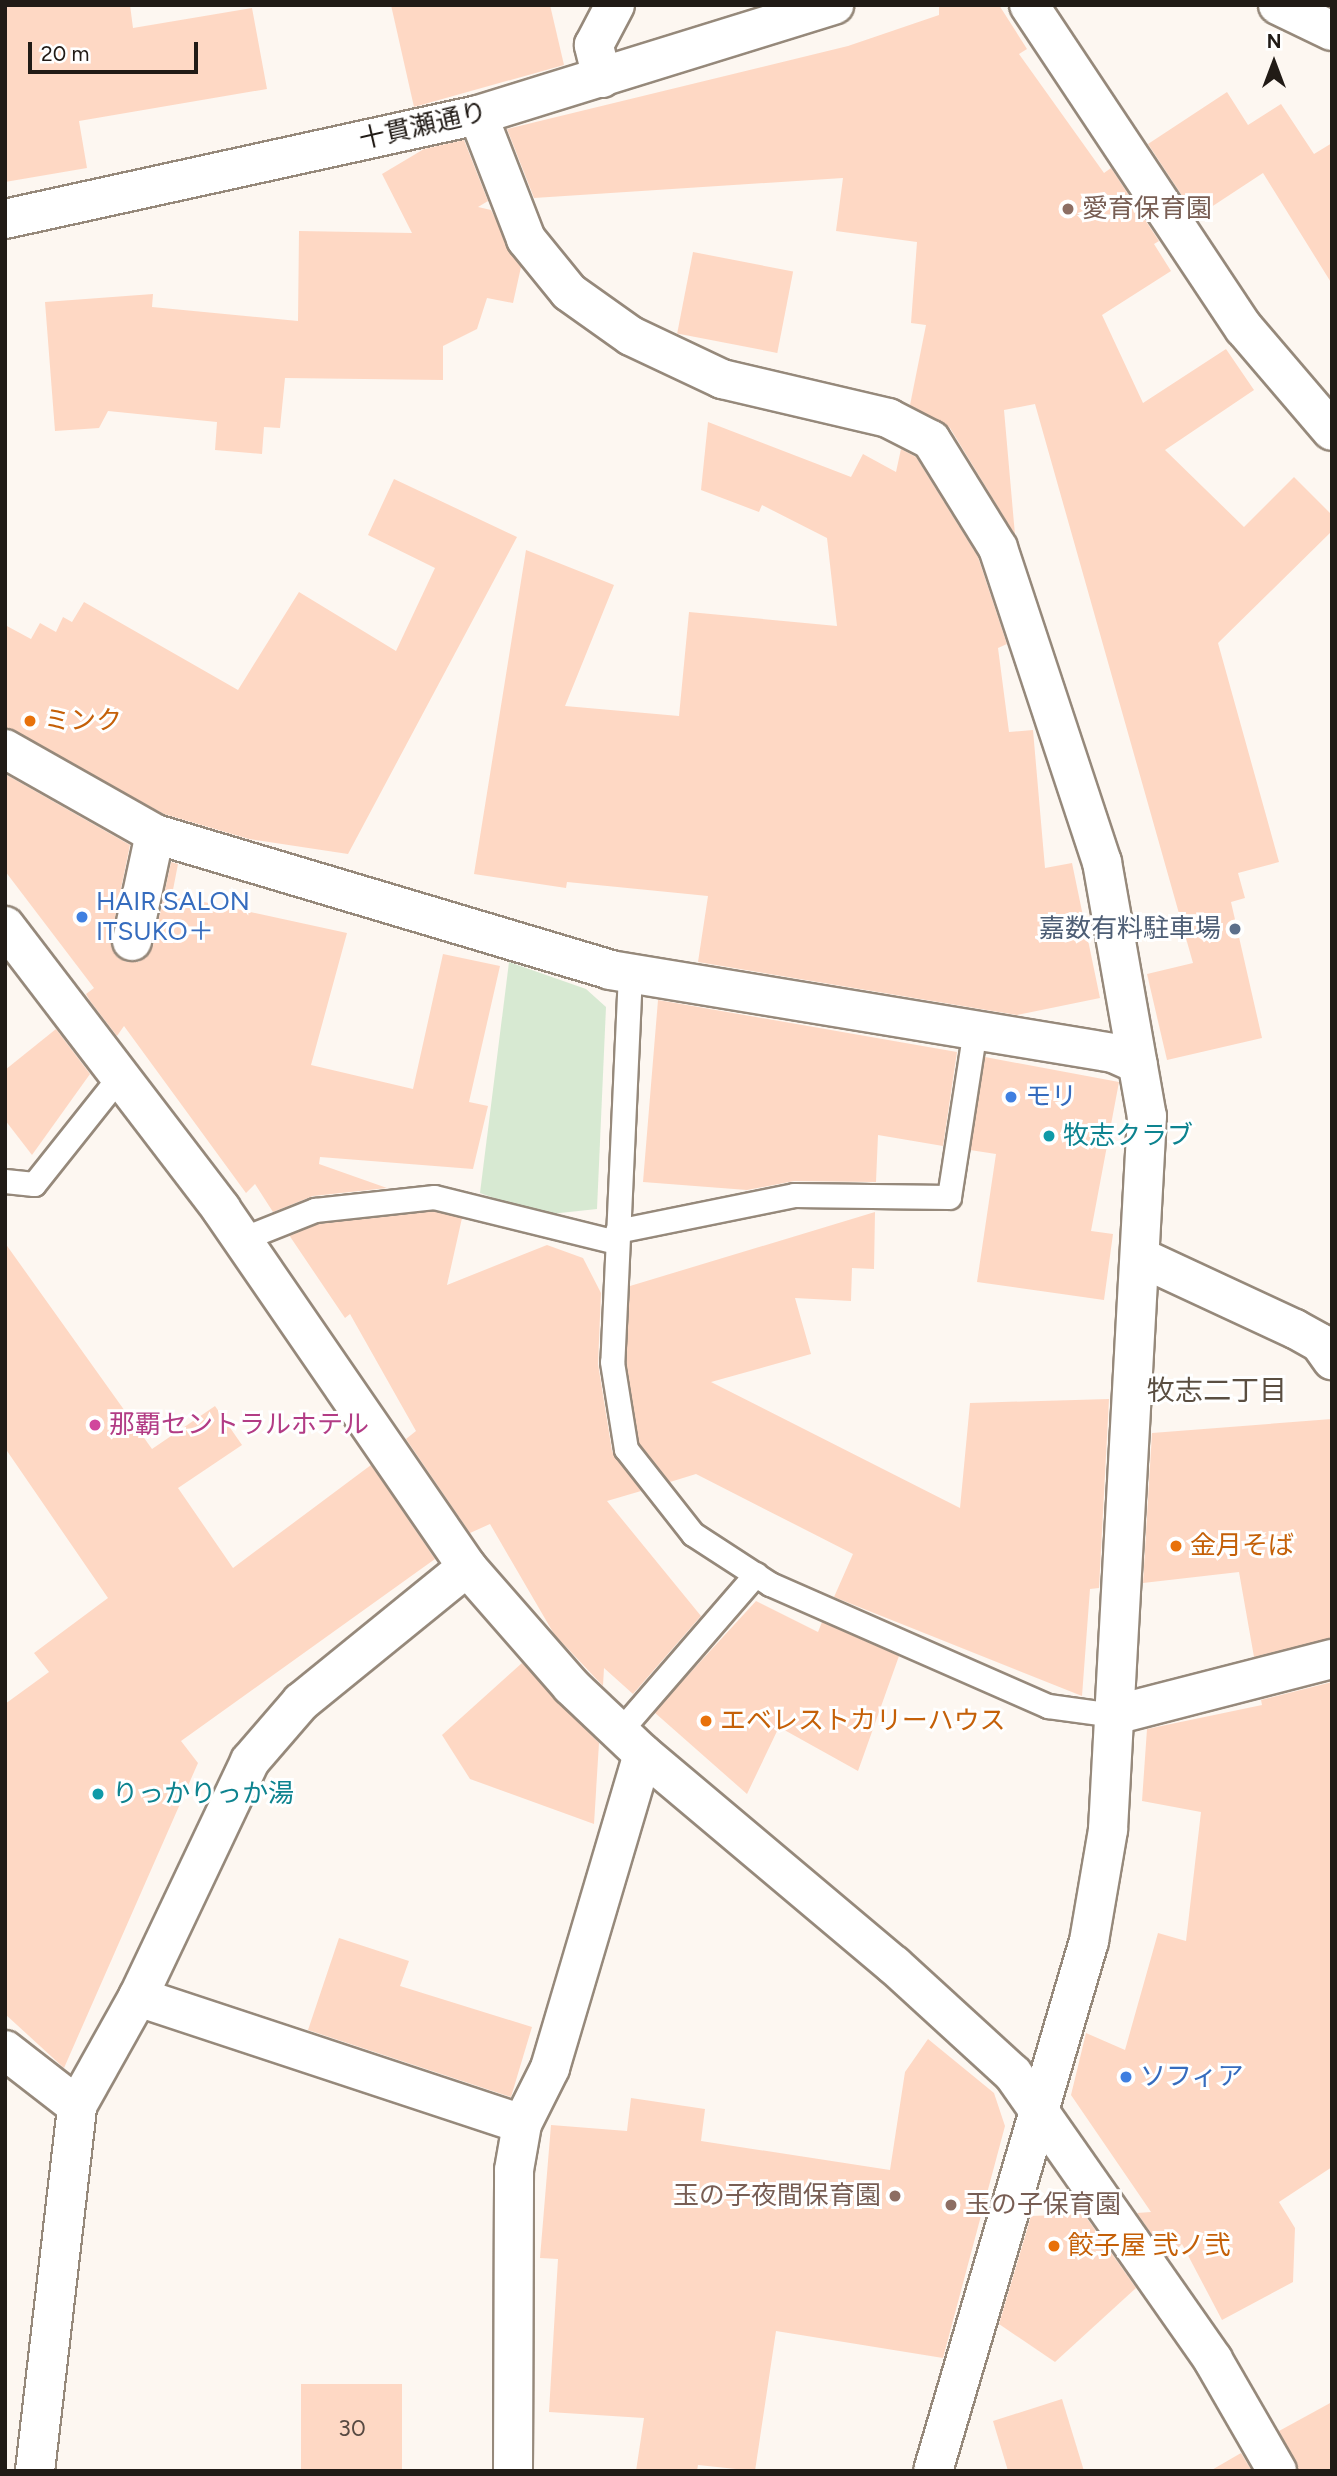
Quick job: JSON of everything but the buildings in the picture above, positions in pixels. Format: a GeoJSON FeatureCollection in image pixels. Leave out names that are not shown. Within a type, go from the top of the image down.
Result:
{"type":"FeatureCollection","features":[{"type":"Feature","properties":{"kind":"street"},"geometry":{"type":"LineString","coordinates":[[603,78],[594,45],[615,5]]}},
{"type":"Feature","properties":{"kind":"street","name":"十貫瀬通り"},"geometry":{"type":"LineString","coordinates":[[5,219],[478,115],[834,5]]}},
{"type":"Feature","properties":{"kind":"street"},"geometry":{"type":"LineString","coordinates":[[1029,5],[1244,328],[1332,431]]}},
{"type":"Feature","properties":{"kind":"street"},"geometry":{"type":"LineString","coordinates":[[1278,5],[1332,31]]}},
{"type":"Feature","properties":{"kind":"street"},"geometry":{"type":"LineString","coordinates":[[478,115],[526,239],[569,292],[631,336],[722,379],[888,418],[931,440],[998,548],[1102,862],[1147,1116],[1142,1258],[1108,1830],[1089,1941],[933,2471]]}},
{"type":"Feature","properties":{"kind":"street"},"geometry":{"type":"LineString","coordinates":[[5,749],[155,834],[630,973],[1114,1053],[1138,1064]]}},
{"type":"Feature","properties":{"kind":"street"},"geometry":{"type":"LineString","coordinates":[[132,941],[155,834]]}},
{"type":"Feature","properties":{"kind":"street"},"geometry":{"type":"LineString","coordinates":[[5,926],[242,1239],[467,1567],[631,1743],[894,1965],[1013,2074],[1041,2109],[1213,2360],[1277,2471]]}},
{"type":"Feature","properties":{"kind":"street"},"geometry":{"type":"LineString","coordinates":[[1142,1258],[1295,1329],[1320,1343],[1332,1360]]}},
{"type":"Feature","properties":{"kind":"street"},"geometry":{"type":"LineString","coordinates":[[35,2471],[77,2106],[138,1997],[250,1761],[302,1702],[467,1567]]}},
{"type":"Feature","properties":{"kind":"street"},"geometry":{"type":"LineString","coordinates":[[1114,1715],[1332,1659]]}},
{"type":"Feature","properties":{"kind":"street"},"geometry":{"type":"LineString","coordinates":[[513,2471],[514,2170],[522,2124],[550,2068],[631,1743]]}},
{"type":"Feature","properties":{"kind":"street"},"geometry":{"type":"LineString","coordinates":[[138,1997],[522,2124]]}},
{"type":"Feature","properties":{"kind":"street"},"geometry":{"type":"LineString","coordinates":[[5,2050],[77,2106]]}},
{"type":"Feature","properties":{"kind":"lane"},"geometry":{"type":"LineString","coordinates":[[630,973],[612,1362],[626,1449],[694,1534],[755,1574],[1048,1706],[1114,1715]]}},
{"type":"Feature","properties":{"kind":"lane"},"geometry":{"type":"LineString","coordinates":[[242,1239],[315,1210],[434,1197],[616,1237],[794,1195],[948,1197],[975,1029]]}},
{"type":"Feature","properties":{"kind":"lane"},"geometry":{"type":"LineString","coordinates":[[5,1181],[34,1184],[120,1076]]}},
{"type":"Feature","properties":{"kind":"lane"},"geometry":{"type":"LineString","coordinates":[[631,1743],[755,1574]]}},
{"type":"Feature","properties":{"kind":"green space"},"geometry":{"type":"Polygon","coordinates":[[[509,962],[586,989],[606,1007],[597,1209],[541,1215],[480,1193],[509,962]]]}},
{"type":"Feature","properties":{"kind":"place","name":"愛育保育園"},"geometry":{"type":"Point","coordinates":[1068,209]}},
{"type":"Feature","properties":{"kind":"place","name":"ミンク"},"geometry":{"type":"Point","coordinates":[30,721]}},
{"type":"Feature","properties":{"kind":"place","name":"HAIR SALON ITSUKO＋"},"geometry":{"type":"Point","coordinates":[82,917]}},
{"type":"Feature","properties":{"kind":"place","name":"嘉数有料駐車場"},"geometry":{"type":"Point","coordinates":[1235,929]}},
{"type":"Feature","properties":{"kind":"place","name":"モリ"},"geometry":{"type":"Point","coordinates":[1011,1097]}},
{"type":"Feature","properties":{"kind":"place","name":"牧志クラブ"},"geometry":{"type":"Point","coordinates":[1049,1136]}},
{"type":"Feature","properties":{"kind":"place","name":"那覇セントラルホテル"},"geometry":{"type":"Point","coordinates":[95,1425]}},
{"type":"Feature","properties":{"kind":"place","name":"金月そば"},"geometry":{"type":"Point","coordinates":[1176,1546]}},
{"type":"Feature","properties":{"kind":"place","name":"エベレストカリーハウス"},"geometry":{"type":"Point","coordinates":[706,1721]}},
{"type":"Feature","properties":{"kind":"place","name":"りっかりっか湯"},"geometry":{"type":"Point","coordinates":[98,1794]}},
{"type":"Feature","properties":{"kind":"place","name":"ソフィア"},"geometry":{"type":"Point","coordinates":[1126,2077]}},
{"type":"Feature","properties":{"kind":"place","name":"玉の子夜間保育園"},"geometry":{"type":"Point","coordinates":[895,2196]}},
{"type":"Feature","properties":{"kind":"place","name":"玉の子保育園"},"geometry":{"type":"Point","coordinates":[951,2205]}},
{"type":"Feature","properties":{"kind":"place","name":"餃子屋 弐ノ弐"},"geometry":{"type":"Point","coordinates":[1054,2246]}},
{"type":"Feature","properties":{"kind":"district","name":"牧志二丁目"},"geometry":{"type":"Point","coordinates":[1217,1390]}}]}
